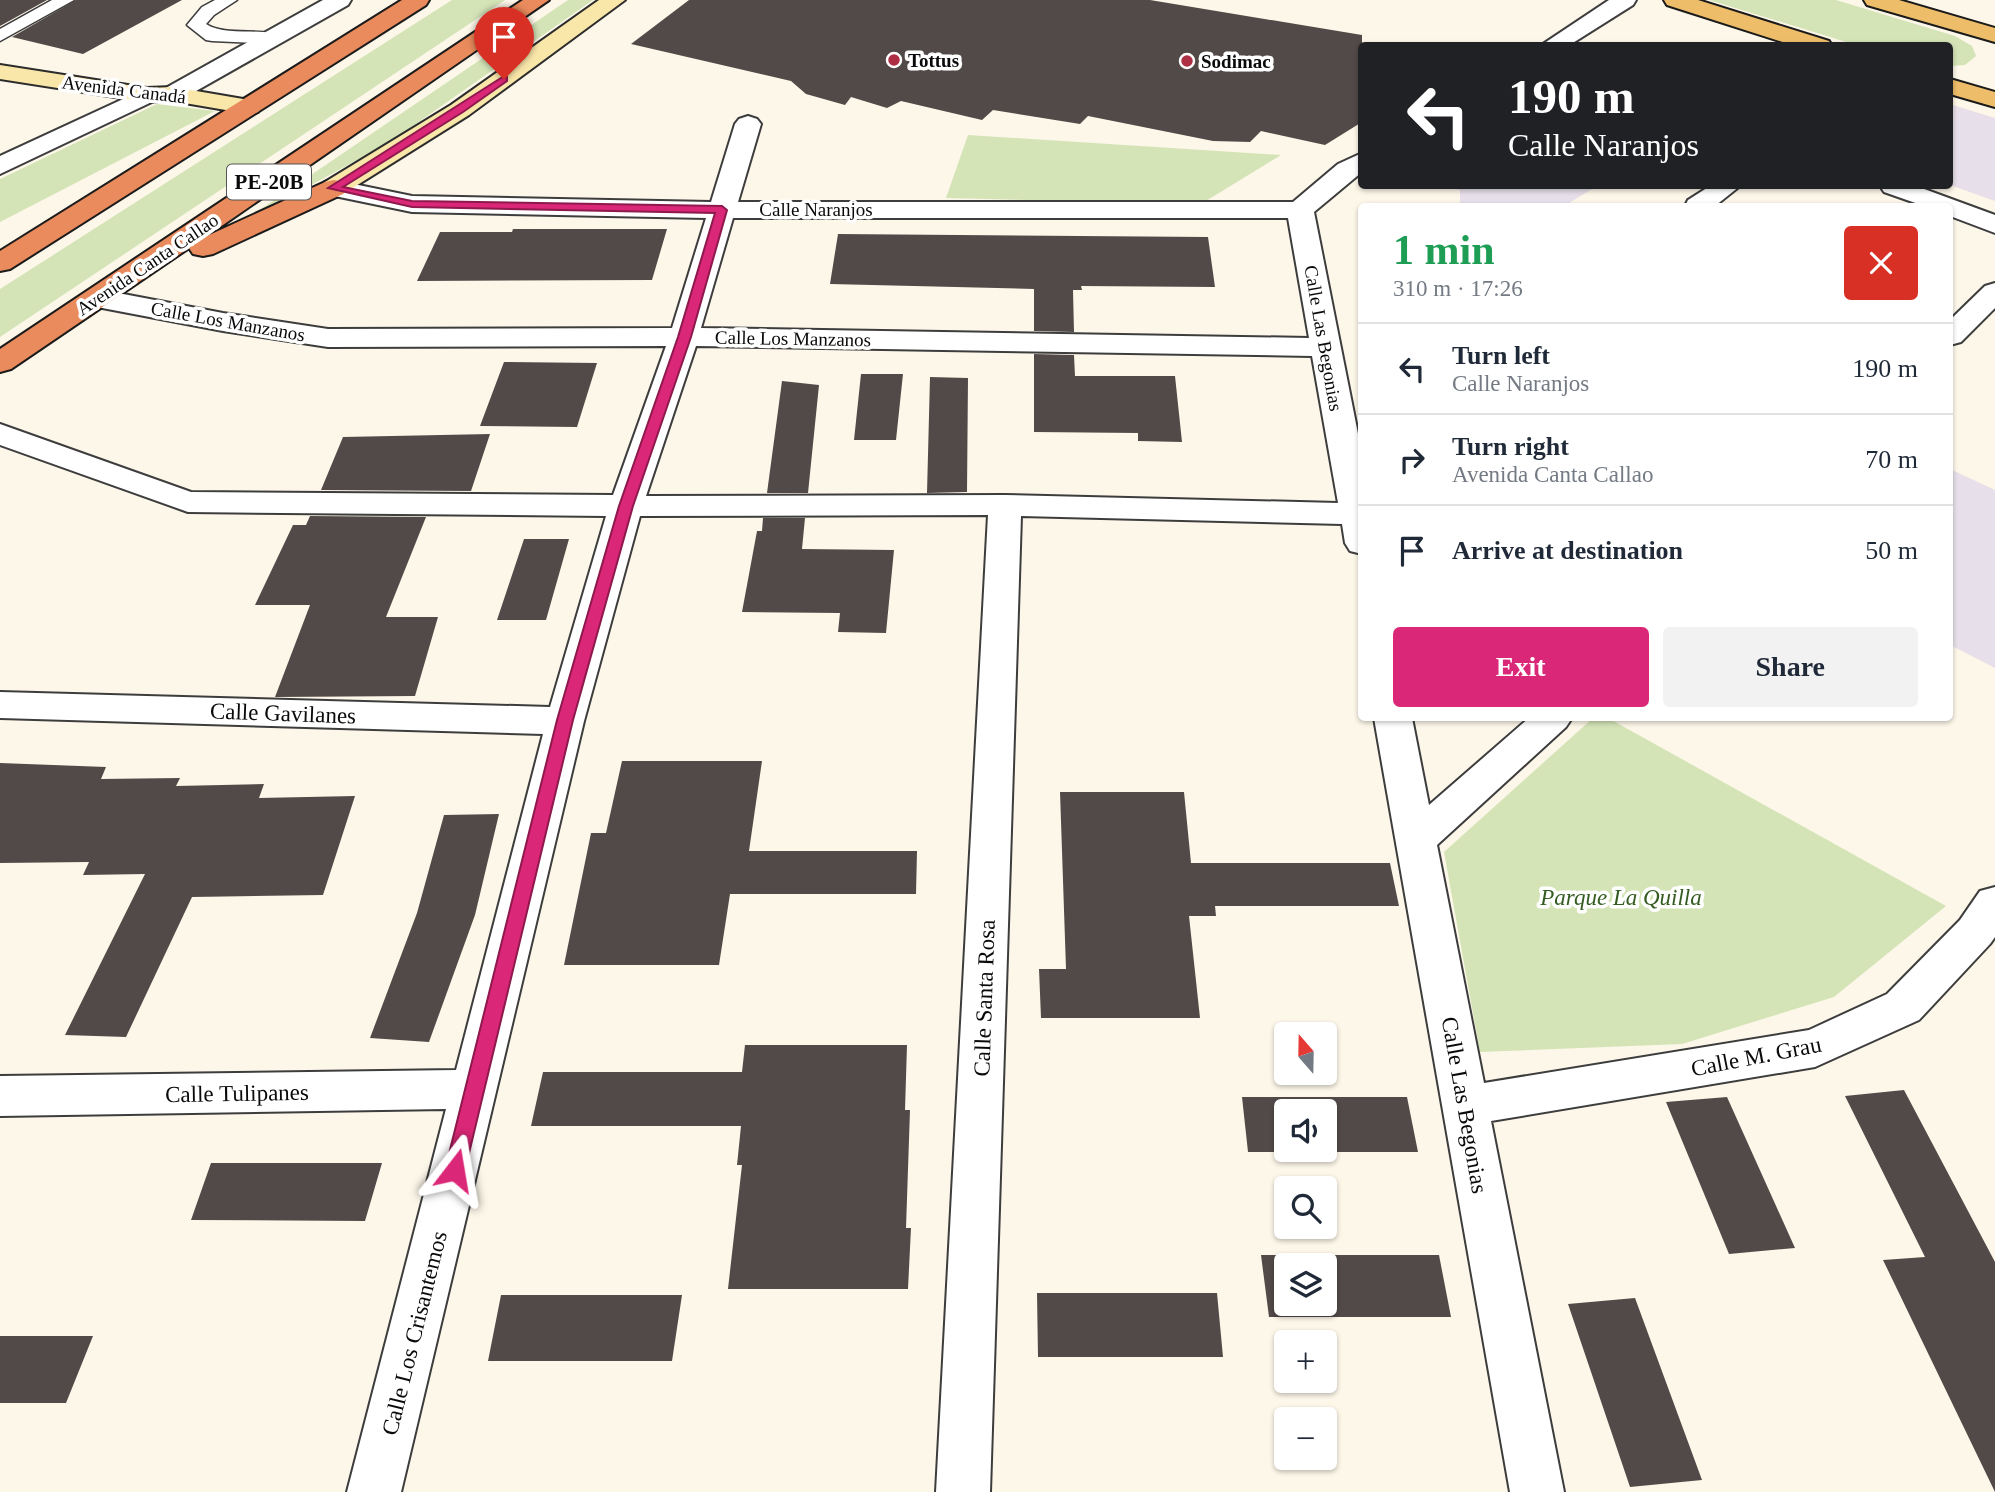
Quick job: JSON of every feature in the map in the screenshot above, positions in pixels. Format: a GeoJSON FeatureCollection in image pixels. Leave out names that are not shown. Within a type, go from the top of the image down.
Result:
{"type":"FeatureCollection","features":[{"type":"Feature","properties":{"kind":"highway"},"geometry":{"type":"LineString","coordinates":[[0,263],[418,0]]}},
{"type":"Feature","properties":{"kind":"highway","name":"Avenida Canta Callao"},"geometry":{"type":"LineString","coordinates":[[0,363],[538,0]]}},
{"type":"Feature","properties":{"kind":"highway"},"geometry":{"type":"LineString","coordinates":[[0,242],[126,185]]}},
{"type":"Feature","properties":{"kind":"highway"},"geometry":{"type":"LineString","coordinates":[[97,298],[334,188]]}},
{"type":"Feature","properties":{"kind":"main road"},"geometry":{"type":"LineString","coordinates":[[334,188],[460,110],[614,0]]}},
{"type":"Feature","properties":{"kind":"main road"},"geometry":{"type":"LineString","coordinates":[[1675,0],[1808,42]]}},
{"type":"Feature","properties":{"kind":"main road"},"geometry":{"type":"LineString","coordinates":[[1875,0],[1995,35]]}},
{"type":"Feature","properties":{"kind":"main road","name":"Avenida Canadá"},"geometry":{"type":"LineString","coordinates":[[0,72],[147,95],[173,94],[249,107]]}},
{"type":"Feature","properties":{"kind":"main road"},"geometry":{"type":"LineString","coordinates":[[1972,93],[1995,75]]}},
{"type":"Feature","properties":{"kind":"street"},"geometry":{"type":"LineString","coordinates":[[173,94],[341,0]]}},
{"type":"Feature","properties":{"kind":"street"},"geometry":{"type":"LineString","coordinates":[[1557,42],[1625,0]]}},
{"type":"Feature","properties":{"kind":"street"},"geometry":{"type":"LineString","coordinates":[[0,166],[147,95]]}},
{"type":"Feature","properties":{"kind":"street","name":"Calle Los Crisantemos"},"geometry":{"type":"LineString","coordinates":[[374,1492],[565,720],[626,506],[684,337],[748,124]]}},
{"type":"Feature","properties":{"kind":"street"},"geometry":{"type":"LineString","coordinates":[[1300,210],[1358,163]]}},
{"type":"Feature","properties":{"kind":"street","name":"Calle Naranjos"},"geometry":{"type":"LineString","coordinates":[[334,188],[412,204],[722,210],[1300,210]]}},
{"type":"Feature","properties":{"kind":"street"},"geometry":{"type":"LineString","coordinates":[[1702,203],[1723,189]]}},
{"type":"Feature","properties":{"kind":"street"},"geometry":{"type":"LineString","coordinates":[[1900,189],[1937,203]]}},
{"type":"Feature","properties":{"kind":"street"},"geometry":{"type":"LineString","coordinates":[[1953,209],[1995,225]]}},
{"type":"Feature","properties":{"kind":"street","name":"Calle Las Begonias"},"geometry":{"type":"LineString","coordinates":[[1300,210],[1326,347],[1354,457],[1358,514]]}},
{"type":"Feature","properties":{"kind":"street"},"geometry":{"type":"LineString","coordinates":[[1953,333],[1995,292]]}},
{"type":"Feature","properties":{"kind":"street","name":"Calle Los Manzanos"},"geometry":{"type":"LineString","coordinates":[[97,298],[223,322],[328,338],[684,337],[1326,347]]}},
{"type":"Feature","properties":{"kind":"street"},"geometry":{"type":"LineString","coordinates":[[0,434],[188,502],[626,506],[1004,505],[1358,528]]}},
{"type":"Feature","properties":{"kind":"street","name":"Calle Santa Rosa"},"geometry":{"type":"LineString","coordinates":[[963,1492],[1004,505]]}},
{"type":"Feature","properties":{"kind":"street","name":"Calle Gavilanes"},"geometry":{"type":"LineString","coordinates":[[0,705],[565,720]]}},
{"type":"Feature","properties":{"kind":"street","name":"Calle Las Begonias"},"geometry":{"type":"LineString","coordinates":[[1394,721],[1537,1492]]}},
{"type":"Feature","properties":{"kind":"street"},"geometry":{"type":"LineString","coordinates":[[1416,840],[1550,721]]}},
{"type":"Feature","properties":{"kind":"street","name":"Calle M. Grau"},"geometry":{"type":"LineString","coordinates":[[1464,1106],[1815,1048],[1903,1007],[1975,932],[1995,903]]}},
{"type":"Feature","properties":{"kind":"street","name":"Calle Tulipanes"},"geometry":{"type":"LineString","coordinates":[[0,1096],[475,1089]]}},
{"type":"Feature","properties":{"kind":"lane"},"geometry":{"type":"LineString","coordinates":[[0,36],[65,0]]}},
{"type":"Feature","properties":{"kind":"lane"},"geometry":{"type":"LineString","coordinates":[[228,0],[208,11],[197,25],[212,36],[275,39]]}},
{"type":"Feature","properties":{"kind":"shaded area"},"geometry":{"type":"Polygon","coordinates":[[[1953,105],[1995,118],[1995,201],[1953,186],[1953,105]]]}},
{"type":"Feature","properties":{"kind":"shaded area"},"geometry":{"type":"Polygon","coordinates":[[[1456,189],[1592,189],[1569,203],[1460,203],[1460,190],[1456,189]]]}},
{"type":"Feature","properties":{"kind":"shaded area"},"geometry":{"type":"Polygon","coordinates":[[[1953,470],[1995,490],[1995,668],[1953,647],[1953,470]]]}},
{"type":"Feature","properties":{"kind":"green space"},"geometry":{"type":"Polygon","coordinates":[[[452,0],[505,0],[0,337],[0,289],[452,0]]]}},
{"type":"Feature","properties":{"kind":"green space"},"geometry":{"type":"Polygon","coordinates":[[[568,0],[593,0],[390,142],[236,226],[568,0]]]}},
{"type":"Feature","properties":{"kind":"green space"},"geometry":{"type":"Polygon","coordinates":[[[1709,0],[1836,0],[1955,36],[1972,46],[1976,56],[1965,65],[1953,66],[1953,42],[1846,42],[1709,0]]]}},
{"type":"Feature","properties":{"kind":"green space"},"geometry":{"type":"Polygon","coordinates":[[[157,104],[215,111],[0,222],[0,179],[157,104]]]}},
{"type":"Feature","properties":{"kind":"green space"},"geometry":{"type":"Polygon","coordinates":[[[968,135],[1281,155],[1201,204],[946,198],[968,135]]]}},
{"type":"Feature","properties":{"kind":"green space","name":"Parque La Quilla"},"geometry":{"type":"Polygon","coordinates":[[[1590,721],[1613,721],[1946,906],[1834,997],[1682,1044],[1480,1052],[1444,852],[1590,721]]]}},
{"type":"Feature","properties":{"kind":"building"},"geometry":{"type":"Polygon","coordinates":[[[0,0],[47,0],[0,26],[0,0]]]}},
{"type":"Feature","properties":{"kind":"building"},"geometry":{"type":"Polygon","coordinates":[[[76,0],[182,0],[83,54],[12,37],[76,0]]]}},
{"type":"Feature","properties":{"kind":"building"},"geometry":{"type":"Polygon","coordinates":[[[689,0],[1150,0],[1362,35],[1362,42],[1358,42],[1358,124],[1325,145],[1261,131],[1250,142],[1213,141],[1088,116],[1080,124],[993,110],[982,120],[901,101],[887,108],[851,97],[845,105],[806,94],[791,81],[631,44],[689,0]]]}},
{"type":"Feature","properties":{"kind":"building"},"geometry":{"type":"Polygon","coordinates":[[[513,229],[667,229],[652,280],[417,281],[440,232],[512,232],[513,229]]]}},
{"type":"Feature","properties":{"kind":"building"},"geometry":{"type":"Polygon","coordinates":[[[838,234],[1208,237],[1215,287],[1081,286],[1082,290],[1073,290],[1074,332],[1034,331],[1034,289],[830,284],[838,234]]]}},
{"type":"Feature","properties":{"kind":"building"},"geometry":{"type":"Polygon","coordinates":[[[1034,354],[1074,355],[1075,376],[1175,376],[1182,442],[1138,441],[1138,433],[1034,432],[1034,354]]]}},
{"type":"Feature","properties":{"kind":"building"},"geometry":{"type":"Polygon","coordinates":[[[504,362],[597,363],[577,427],[480,426],[504,362]]]}},
{"type":"Feature","properties":{"kind":"building"},"geometry":{"type":"Polygon","coordinates":[[[861,374],[903,374],[896,440],[854,440],[861,374]]]}},
{"type":"Feature","properties":{"kind":"building"},"geometry":{"type":"Polygon","coordinates":[[[930,377],[968,378],[967,492],[927,493],[930,377]]]}},
{"type":"Feature","properties":{"kind":"building"},"geometry":{"type":"Polygon","coordinates":[[[782,381],[819,385],[808,493],[767,493],[782,381]]]}},
{"type":"Feature","properties":{"kind":"building"},"geometry":{"type":"Polygon","coordinates":[[[490,434],[471,491],[321,490],[343,437],[490,434]]]}},
{"type":"Feature","properties":{"kind":"building"},"geometry":{"type":"Polygon","coordinates":[[[310,516],[426,517],[386,617],[438,617],[415,696],[275,697],[310,605],[255,605],[293,525],[306,525],[310,516]]]}},
{"type":"Feature","properties":{"kind":"building"},"geometry":{"type":"Polygon","coordinates":[[[763,518],[805,518],[802,549],[894,550],[886,633],[838,632],[840,613],[742,612],[757,531],[762,531],[763,518]]]}},
{"type":"Feature","properties":{"kind":"building"},"geometry":{"type":"Polygon","coordinates":[[[524,539],[569,539],[546,620],[497,620],[524,539]]]}},
{"type":"Feature","properties":{"kind":"building"},"geometry":{"type":"Polygon","coordinates":[[[622,761],[762,761],[749,851],[917,851],[916,894],[730,894],[719,965],[564,965],[591,833],[606,833],[622,761]]]}},
{"type":"Feature","properties":{"kind":"building"},"geometry":{"type":"Polygon","coordinates":[[[0,763],[106,767],[101,779],[180,778],[176,786],[264,784],[259,798],[355,796],[323,895],[192,897],[126,1037],[65,1035],[145,874],[83,875],[89,862],[0,863],[0,763]]]}},
{"type":"Feature","properties":{"kind":"building"},"geometry":{"type":"Polygon","coordinates":[[[1060,792],[1184,792],[1191,863],[1390,863],[1399,906],[1215,906],[1216,916],[1189,916],[1200,1018],[1041,1018],[1039,969],[1066,969],[1060,792]]]}},
{"type":"Feature","properties":{"kind":"building"},"geometry":{"type":"Polygon","coordinates":[[[499,814],[475,915],[429,1042],[370,1038],[417,913],[444,815],[499,814]]]}},
{"type":"Feature","properties":{"kind":"building"},"geometry":{"type":"Polygon","coordinates":[[[745,1045],[907,1045],[905,1110],[910,1110],[906,1228],[911,1228],[908,1289],[728,1289],[742,1165],[737,1165],[741,1126],[531,1126],[543,1072],[742,1072],[745,1045]]]}},
{"type":"Feature","properties":{"kind":"building"},"geometry":{"type":"Polygon","coordinates":[[[1904,1090],[1995,1262],[1995,1492],[1883,1260],[1925,1257],[1845,1096],[1904,1090]]]}},
{"type":"Feature","properties":{"kind":"building"},"geometry":{"type":"Polygon","coordinates":[[[1242,1097],[1407,1097],[1418,1152],[1337,1152],[1337,1099],[1274,1099],[1274,1152],[1248,1152],[1242,1097]]]}},
{"type":"Feature","properties":{"kind":"building"},"geometry":{"type":"Polygon","coordinates":[[[1727,1097],[1795,1248],[1729,1254],[1666,1102],[1727,1097]]]}},
{"type":"Feature","properties":{"kind":"building"},"geometry":{"type":"Polygon","coordinates":[[[211,1163],[382,1163],[365,1221],[191,1220],[211,1163]]]}},
{"type":"Feature","properties":{"kind":"building"},"geometry":{"type":"Polygon","coordinates":[[[1261,1255],[1274,1255],[1274,1316],[1337,1316],[1337,1255],[1439,1255],[1451,1317],[1269,1317],[1261,1255]]]}},
{"type":"Feature","properties":{"kind":"building"},"geometry":{"type":"Polygon","coordinates":[[[1037,1293],[1217,1293],[1223,1357],[1038,1357],[1037,1293]]]}},
{"type":"Feature","properties":{"kind":"building"},"geometry":{"type":"Polygon","coordinates":[[[501,1295],[682,1295],[672,1361],[488,1361],[501,1295]]]}},
{"type":"Feature","properties":{"kind":"building"},"geometry":{"type":"Polygon","coordinates":[[[1635,1298],[1702,1480],[1630,1487],[1568,1304],[1635,1298]]]}},
{"type":"Feature","properties":{"kind":"building"},"geometry":{"type":"Polygon","coordinates":[[[0,1336],[93,1336],[66,1403],[0,1403],[0,1336]]]}},
{"type":"Feature","properties":{"kind":"place","name":"Tottus"},"geometry":{"type":"Point","coordinates":[894,60]}},
{"type":"Feature","properties":{"kind":"place","name":"Sodimac"},"geometry":{"type":"Point","coordinates":[1187,61]}},
{"type":"Feature","properties":{"kind":"route"},"geometry":{"type":"LineString","coordinates":[[455,1170],[565,720],[626,506],[684,337],[722,210],[412,204],[334,188],[460,110],[504,79]]}}]}
